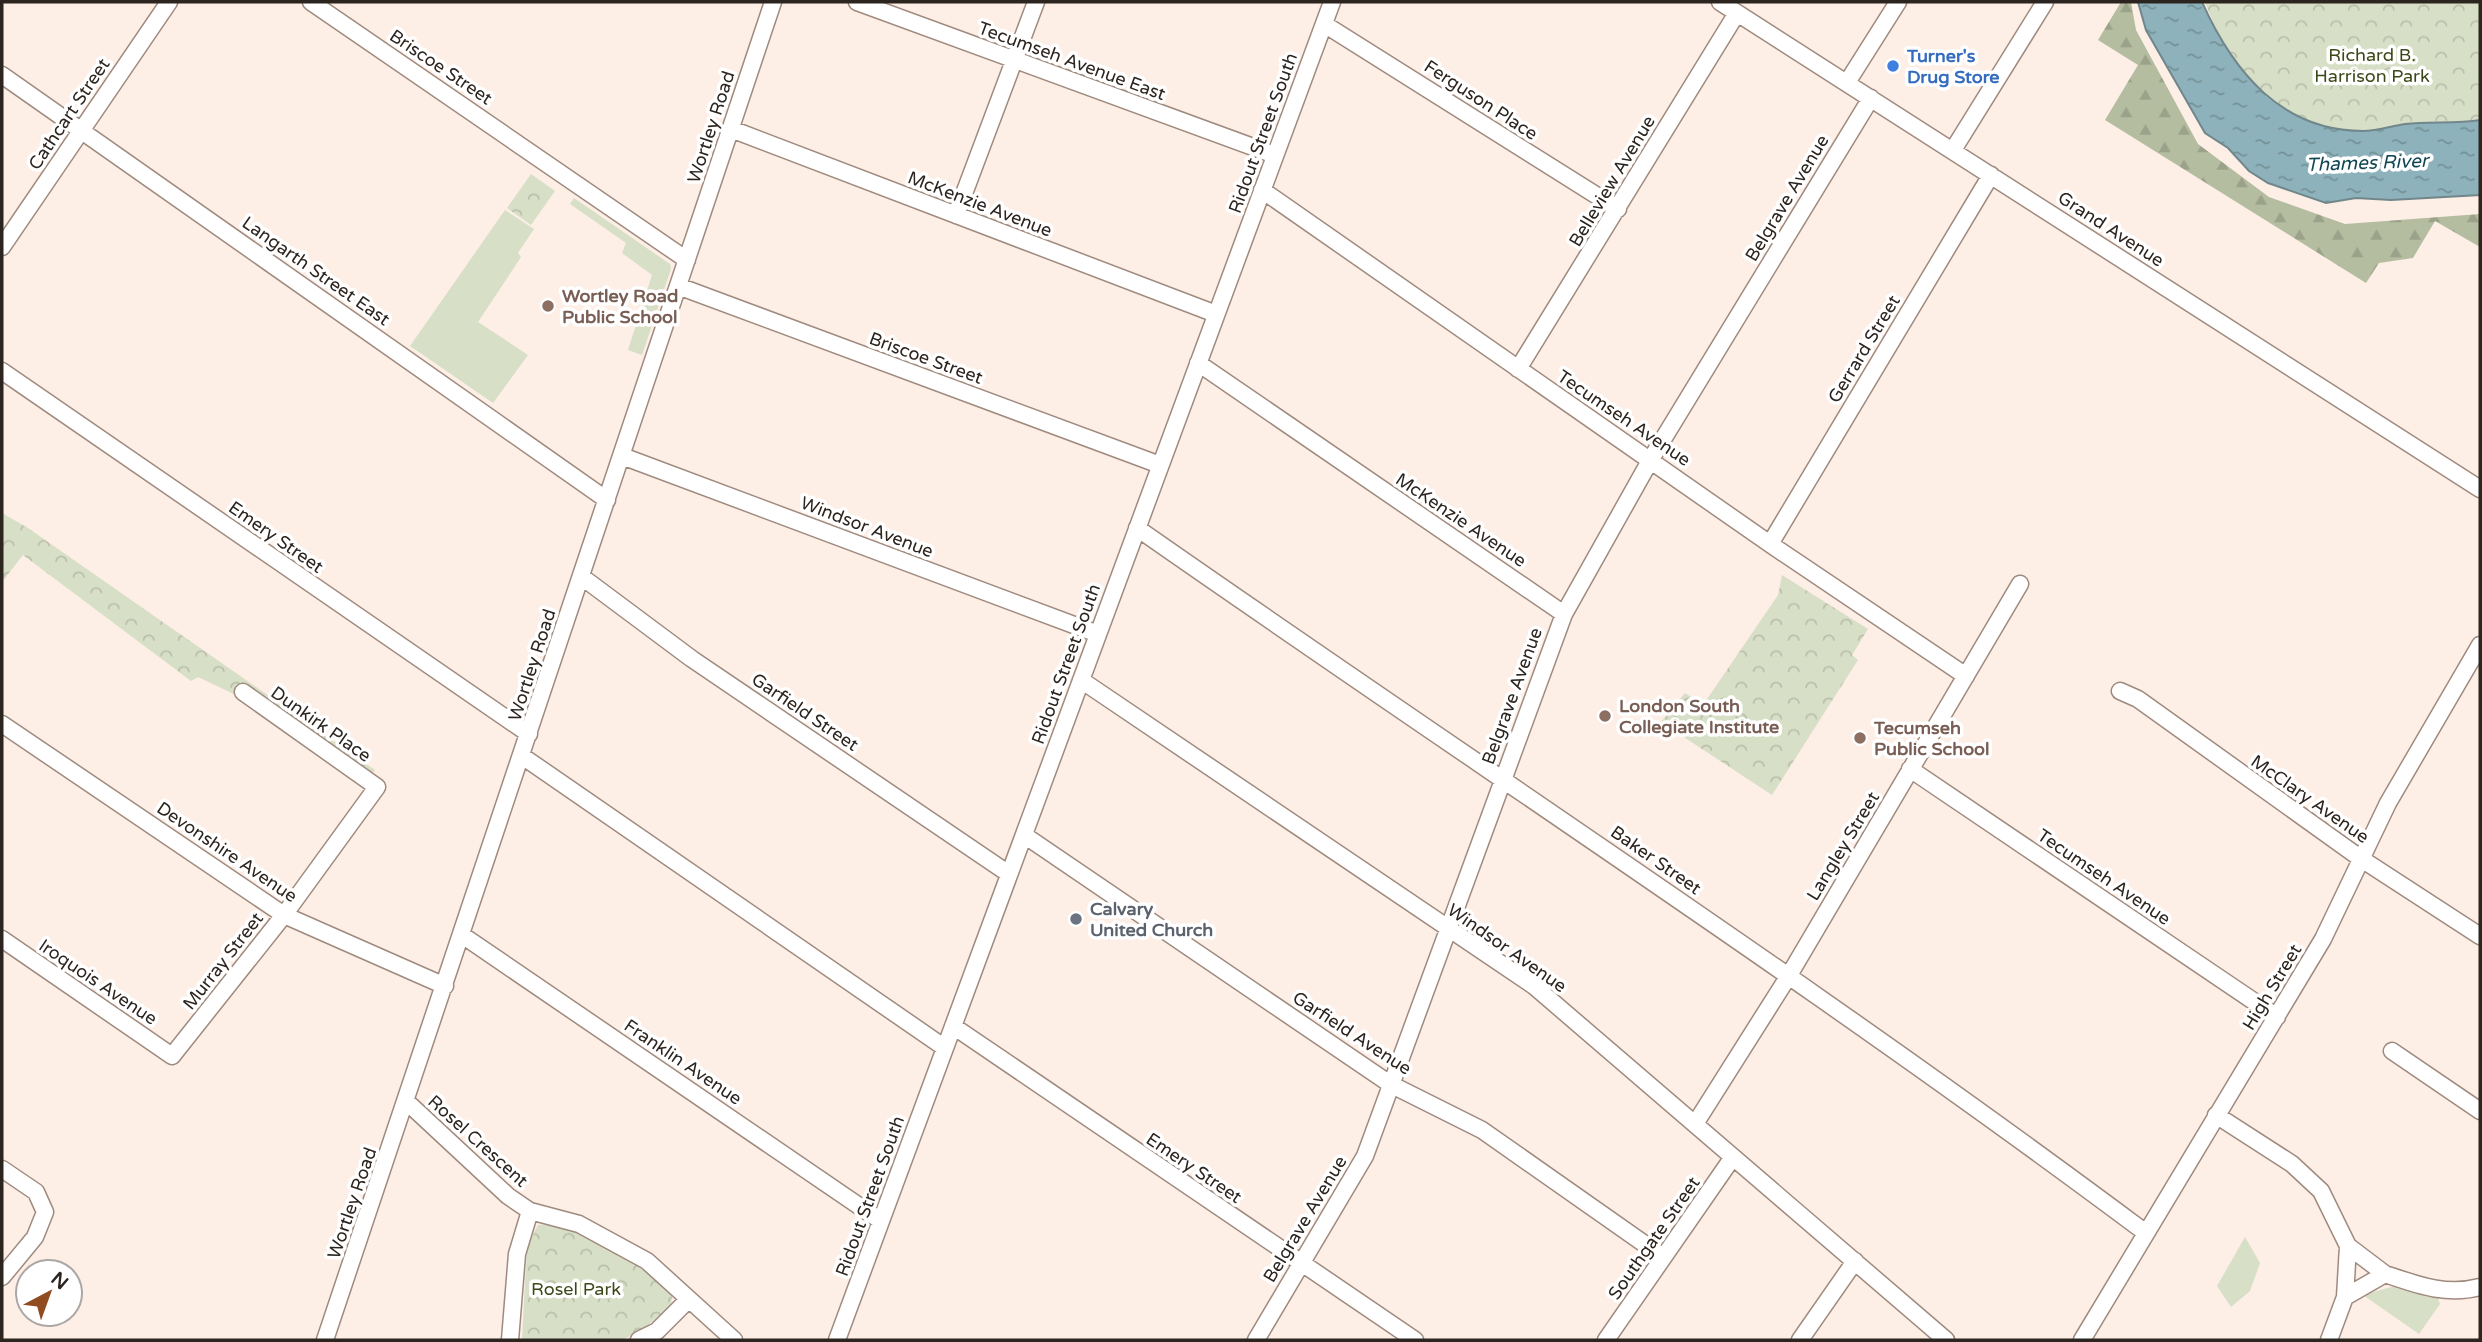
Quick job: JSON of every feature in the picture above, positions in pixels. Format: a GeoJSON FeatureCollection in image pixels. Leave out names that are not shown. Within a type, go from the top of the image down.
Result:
{"type":"FeatureCollection","features":[{"type":"Feature","properties":{"kind":"street","name":"Cathcart Street"},"geometry":{"type":"LineString","coordinates":[[2,247],[169,2]]}},
{"type":"Feature","properties":{"kind":"street","name":"Briscoe Street"},"geometry":{"type":"LineString","coordinates":[[311,2],[687,260]]}},
{"type":"Feature","properties":{"kind":"street","name":"Wortley Road"},"geometry":{"type":"LineString","coordinates":[[325,1340],[407,1102],[773,2]]}},
{"type":"Feature","properties":{"kind":"street","name":"Tecumseh Avenue East"},"geometry":{"type":"LineString","coordinates":[[857,2],[1275,155]]}},
{"type":"Feature","properties":{"kind":"street"},"geometry":{"type":"LineString","coordinates":[[956,215],[1036,2]]}},
{"type":"Feature","properties":{"kind":"street","name":"Ridout Street South"},"geometry":{"type":"LineString","coordinates":[[839,1335],[1332,2]]}},
{"type":"Feature","properties":{"kind":"street","name":"Grand Avenue"},"geometry":{"type":"LineString","coordinates":[[1720,2],[2480,489]]}},
{"type":"Feature","properties":{"kind":"street"},"geometry":{"type":"LineString","coordinates":[[1847,81],[1898,2]]}},
{"type":"Feature","properties":{"kind":"street"},"geometry":{"type":"LineString","coordinates":[[1952,150],[2045,2]]}},
{"type":"Feature","properties":{"kind":"street","name":"Belleview Avenue"},"geometry":{"type":"LineString","coordinates":[[1518,369],[1737,13]]}},
{"type":"Feature","properties":{"kind":"street","name":"Ferguson Place"},"geometry":{"type":"LineString","coordinates":[[1324,23],[1618,209]]}},
{"type":"Feature","properties":{"kind":"street","name":"Langarth Street East"},"geometry":{"type":"LineString","coordinates":[[2,75],[607,500]]}},
{"type":"Feature","properties":{"kind":"street","name":"Belgrave Avenue"},"geometry":{"type":"LineString","coordinates":[[1255,1340],[1365,1156],[1564,614],[1651,458],[1871,98]]}},
{"type":"Feature","properties":{"kind":"street","name":"McKenzie Avenue"},"geometry":{"type":"LineString","coordinates":[[731,129],[1216,314]]}},
{"type":"Feature","properties":{"kind":"street","name":"Gerrard Street"},"geometry":{"type":"LineString","coordinates":[[1770,544],[1991,175]]}},
{"type":"Feature","properties":{"kind":"street","name":"Tecumseh Avenue"},"geometry":{"type":"LineString","coordinates":[[1262,190],[1518,369],[1651,458],[1770,544],[1966,676]]}},
{"type":"Feature","properties":{"kind":"street","name":"Briscoe Street"},"geometry":{"type":"LineString","coordinates":[[678,286],[1160,465]]}},
{"type":"Feature","properties":{"kind":"street","name":"McKenzie Avenue"},"geometry":{"type":"LineString","coordinates":[[1198,363],[1564,614]]}},
{"type":"Feature","properties":{"kind":"street","name":"Emery Street"},"geometry":{"type":"LineString","coordinates":[[2,371],[529,734]]}},
{"type":"Feature","properties":{"kind":"street","name":"Windsor Avenue"},"geometry":{"type":"LineString","coordinates":[[622,456],[1098,634]]}},
{"type":"Feature","properties":{"kind":"street","name":"Baker Street"},"geometry":{"type":"LineString","coordinates":[[1137,528],[1503,777],[1973,1104],[2146,1233]]}},
{"type":"Feature","properties":{"kind":"street","name":"Garfield Street"},"geometry":{"type":"LineString","coordinates":[[582,577],[692,659],[1009,874]]}},
{"type":"Feature","properties":{"kind":"street","name":"Langley Street"},"geometry":{"type":"LineString","coordinates":[[1695,1124],[1788,977],[2020,584]]}},
{"type":"Feature","properties":{"kind":"street","name":"High Street"},"geometry":{"type":"LineString","coordinates":[[2082,1340],[2323,939],[2360,858],[2403,775],[2480,645]]}},
{"type":"Feature","properties":{"kind":"street","name":"Windsor Avenue"},"geometry":{"type":"LineString","coordinates":[[1081,680],[1534,986],[1946,1340]]}},
{"type":"Feature","properties":{"kind":"street","name":"McClary Avenue"},"geometry":{"type":"LineString","coordinates":[[2120,691],[2138,699],[2360,858],[2480,936]]}},
{"type":"Feature","properties":{"kind":"street","name":"Dunkirk Place"},"geometry":{"type":"LineString","coordinates":[[243,692],[377,787]]}},
{"type":"Feature","properties":{"kind":"street","name":"Devonshire Avenue"},"geometry":{"type":"LineString","coordinates":[[2,723],[284,915],[445,986]]}},
{"type":"Feature","properties":{"kind":"street"},"geometry":{"type":"LineString","coordinates":[[522,756],[945,1048]]}},
{"type":"Feature","properties":{"kind":"street","name":"Tecumseh Avenue"},"geometry":{"type":"LineString","coordinates":[[1910,769],[2277,1017]]}},
{"type":"Feature","properties":{"kind":"street","name":"Murray Street"},"geometry":{"type":"LineString","coordinates":[[172,1056],[284,915],[377,787]]}},
{"type":"Feature","properties":{"kind":"street","name":"Garfield Avenue"},"geometry":{"type":"LineString","coordinates":[[1024,835],[1390,1084],[1482,1130],[1663,1257]]}},
{"type":"Feature","properties":{"kind":"street","name":"Franklin Avenue"},"geometry":{"type":"LineString","coordinates":[[462,935],[881,1221]]}},
{"type":"Feature","properties":{"kind":"street","name":"Iroquois Avenue"},"geometry":{"type":"LineString","coordinates":[[2,939],[172,1056]]}},
{"type":"Feature","properties":{"kind":"street","name":"Emery Street"},"geometry":{"type":"LineString","coordinates":[[953,1026],[1415,1340]]}},
{"type":"Feature","properties":{"kind":"street"},"geometry":{"type":"LineString","coordinates":[[2392,1051],[2480,1111]]}},
{"type":"Feature","properties":{"kind":"street","name":"Rosel Crescent"},"geometry":{"type":"LineString","coordinates":[[407,1102],[508,1196],[530,1211],[579,1224],[615,1241],[647,1261],[734,1340]]}},
{"type":"Feature","properties":{"kind":"street"},"geometry":{"type":"LineString","coordinates":[[2216,1115],[2292,1164],[2321,1191],[2348,1246],[2385,1275],[2430,1289],[2460,1292],[2480,1287]]}},
{"type":"Feature","properties":{"kind":"street","name":"Southgate Street"},"geometry":{"type":"LineString","coordinates":[[1606,1340],[1733,1157]]}},
{"type":"Feature","properties":{"kind":"street"},"geometry":{"type":"LineString","coordinates":[[2,1168],[36,1192],[45,1212],[35,1237],[2,1277]]}},
{"type":"Feature","properties":{"kind":"street"},"geometry":{"type":"LineString","coordinates":[[510,1340],[516,1254],[530,1211]]}},
{"type":"Feature","properties":{"kind":"street"},"geometry":{"type":"LineString","coordinates":[[2329,1340],[2345,1297],[2348,1246]]}},
{"type":"Feature","properties":{"kind":"street"},"geometry":{"type":"LineString","coordinates":[[1800,1340],[1855,1261]]}},
{"type":"Feature","properties":{"kind":"street"},"geometry":{"type":"LineString","coordinates":[[2345,1297],[2385,1275]]}},
{"type":"Feature","properties":{"kind":"street"},"geometry":{"type":"LineString","coordinates":[[639,1340],[657,1331],[688,1300]]}},
{"type":"Feature","properties":{"kind":"street"},"geometry":{"type":"LineString","coordinates":[[839,1335],[855,1340]]}},
{"type":"Feature","properties":{"kind":"green space"},"geometry":{"type":"Polygon","coordinates":[[[2121,2],[2131,2],[2136,30],[2198,144],[2269,197],[2345,224],[2480,214],[2480,247],[2435,221],[2413,258],[2379,263],[2366,283],[2105,120],[2138,65],[2098,40],[2121,2]]]}},
{"type":"Feature","properties":{"kind":"green space","name":"Richard B. Harrison Park"},"geometry":{"type":"Polygon","coordinates":[[[2205,2],[2480,2],[2480,119],[2366,130],[2342,130],[2305,122],[2257,87],[2221,38],[2205,2]]]}},
{"type":"Feature","properties":{"kind":"green space"},"geometry":{"type":"Polygon","coordinates":[[[531,174],[555,191],[531,225],[507,208],[531,174]]]}},
{"type":"Feature","properties":{"kind":"green space"},"geometry":{"type":"Polygon","coordinates":[[[574,198],[670,264],[671,269],[642,355],[628,350],[652,275],[622,253],[626,243],[570,204],[574,198]]]}},
{"type":"Feature","properties":{"kind":"green space"},"geometry":{"type":"Polygon","coordinates":[[[505,210],[534,229],[518,253],[521,257],[478,322],[528,355],[493,403],[410,346],[505,210]]]}},
{"type":"Feature","properties":{"kind":"green space"},"geometry":{"type":"Polygon","coordinates":[[[2,513],[28,528],[375,770],[363,785],[240,697],[198,677],[191,681],[23,555],[2,582],[2,513]]]}},
{"type":"Feature","properties":{"kind":"green space"},"geometry":{"type":"Polygon","coordinates":[[[1782,575],[1868,629],[1852,655],[1858,660],[1772,795],[1661,722],[1685,693],[1703,705],[1778,595],[1782,575]]]}},
{"type":"Feature","properties":{"kind":"green space","name":"Rosel Park"},"geometry":{"type":"Polygon","coordinates":[[[538,1225],[571,1230],[623,1256],[667,1288],[672,1297],[671,1307],[638,1333],[621,1340],[522,1340],[527,1246],[538,1225]]]}},
{"type":"Feature","properties":{"kind":"green space"},"geometry":{"type":"Polygon","coordinates":[[[2245,1237],[2260,1263],[2250,1291],[2231,1307],[2217,1286],[2245,1237]]]}},
{"type":"Feature","properties":{"kind":"green space"},"geometry":{"type":"Polygon","coordinates":[[[2398,1285],[2438,1298],[2440,1304],[2419,1334],[2363,1295],[2398,1285]]]}},
{"type":"Feature","properties":{"kind":"water","name":"Thames River"},"geometry":{"type":"Polygon","coordinates":[[[2138,2],[2202,2],[2214,27],[2245,73],[2263,92],[2284,108],[2308,121],[2334,128],[2363,131],[2405,124],[2480,120],[2480,195],[2391,200],[2356,198],[2326,203],[2268,183],[2249,171],[2228,148],[2205,133],[2146,30],[2138,2]]]}},
{"type":"Feature","properties":{"kind":"place","name":"Turner's Drug Store"},"geometry":{"type":"Point","coordinates":[1893,66]}},
{"type":"Feature","properties":{"kind":"place","name":"Wortley Road Public School"},"geometry":{"type":"Point","coordinates":[548,306]}},
{"type":"Feature","properties":{"kind":"place","name":"London South Collegiate Institute"},"geometry":{"type":"Point","coordinates":[1605,716]}},
{"type":"Feature","properties":{"kind":"place","name":"Tecumseh Public School"},"geometry":{"type":"Point","coordinates":[1860,738]}},
{"type":"Feature","properties":{"kind":"place","name":"Calvary United Church"},"geometry":{"type":"Point","coordinates":[1076,919]}}]}
